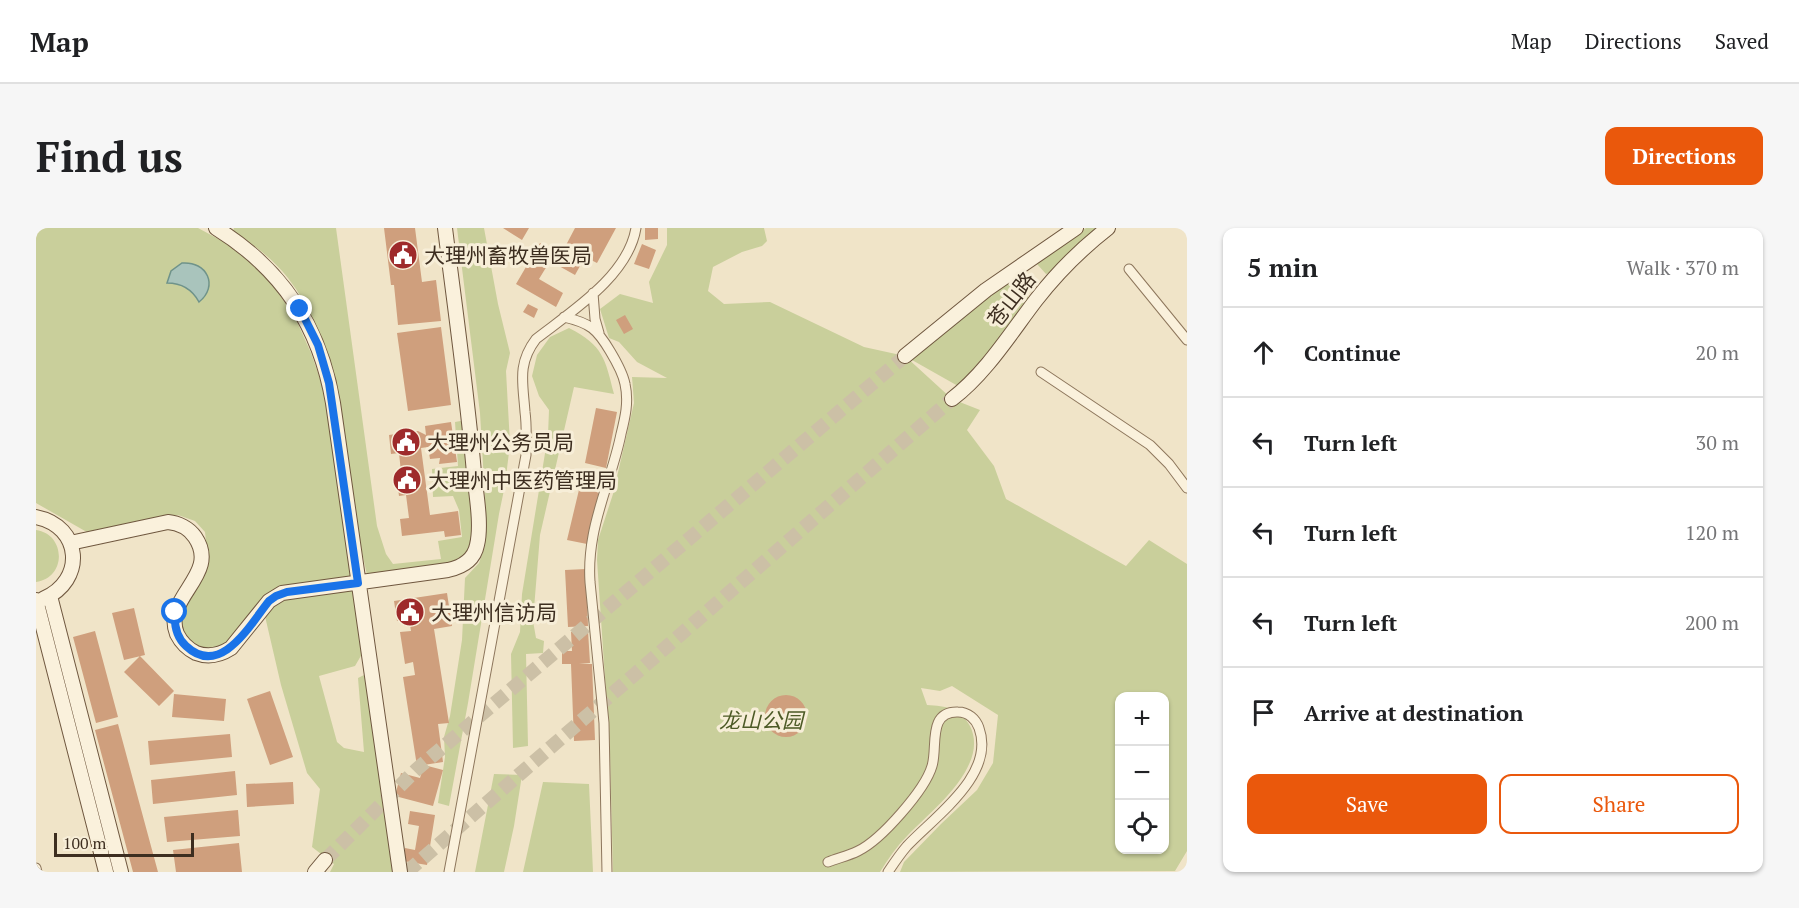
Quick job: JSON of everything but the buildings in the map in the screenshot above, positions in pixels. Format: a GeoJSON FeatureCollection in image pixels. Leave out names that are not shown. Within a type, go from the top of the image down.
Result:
{"type":"FeatureCollection","features":[{"type":"Feature","properties":{"kind":"street"},"geometry":{"type":"LineString","coordinates":[[216,228],[247,249],[276,277],[300,309],[318,345],[324,364],[333,403],[400,872]]}},
{"type":"Feature","properties":{"kind":"street"},"geometry":{"type":"LineString","coordinates":[[70,543],[168,522],[178,524],[192,532],[201,549],[201,564],[198,574],[179,603],[174,620],[178,637],[183,644],[190,650],[206,655],[215,655],[231,648],[269,601],[276,596],[287,592],[457,568],[471,558],[477,546],[478,524],[469,413],[445,228]]}},
{"type":"Feature","properties":{"kind":"street"},"geometry":{"type":"LineString","coordinates":[[449,872],[526,455],[523,365],[529,347],[536,339],[593,293],[625,260],[632,246],[636,228]]}},
{"type":"Feature","properties":{"kind":"street","name":"苍山路"},"geometry":{"type":"LineString","coordinates":[[905,356],[986,290],[1076,228]]}},
{"type":"Feature","properties":{"kind":"street","name":"苍山路"},"geometry":{"type":"LineString","coordinates":[[952,399],[984,368],[1056,275],[1108,228]]}},
{"type":"Feature","properties":{"kind":"street"},"geometry":{"type":"LineString","coordinates":[[1129,269],[1187,340]]}},
{"type":"Feature","properties":{"kind":"street"},"geometry":{"type":"LineString","coordinates":[[593,293],[595,319],[599,333],[623,376],[627,402],[616,457],[599,512],[589,561],[604,723],[606,872]]}},
{"type":"Feature","properties":{"kind":"street"},"geometry":{"type":"LineString","coordinates":[[564,317],[586,324],[599,333]]}},
{"type":"Feature","properties":{"kind":"street"},"geometry":{"type":"LineString","coordinates":[[1041,372],[1150,445],[1169,464],[1187,488]]}},
{"type":"Feature","properties":{"kind":"street"},"geometry":{"type":"LineString","coordinates":[[36,516],[53,523],[66,535],[73,558],[70,573],[62,586],[41,598]]}},
{"type":"Feature","properties":{"kind":"street"},"geometry":{"type":"LineString","coordinates":[[41,598],[106,872]]}},
{"type":"Feature","properties":{"kind":"street"},"geometry":{"type":"LineString","coordinates":[[41,598],[121,872]]}},
{"type":"Feature","properties":{"kind":"street"},"geometry":{"type":"LineString","coordinates":[[828,862],[858,851],[883,833],[909,803],[928,775],[932,766],[938,722],[948,713],[962,712],[975,720],[981,737],[980,758],[975,770],[968,783],[908,846],[888,872]]}},
{"type":"Feature","properties":{"kind":"street"},"geometry":{"type":"LineString","coordinates":[[315,872],[324,860]]}},
{"type":"Feature","properties":{"kind":"green space"},"geometry":{"type":"Polygon","coordinates":[[[36,228],[198,228],[224,242],[263,272],[294,315],[324,390],[348,542],[362,654],[355,666],[319,676],[337,742],[344,748],[364,752],[358,678],[366,674],[393,872],[330,872],[334,864],[312,847],[320,789],[307,773],[281,685],[261,599],[229,641],[220,646],[209,649],[196,647],[189,643],[183,633],[181,608],[203,576],[208,560],[205,532],[195,521],[178,515],[92,535],[36,503],[36,228]]]}},
{"type":"Feature","properties":{"kind":"green space"},"geometry":{"type":"Polygon","coordinates":[[[234,228],[336,228],[377,526],[386,554],[393,564],[441,559],[438,541],[462,537],[459,510],[453,496],[433,497],[432,469],[458,466],[455,422],[466,420],[473,537],[469,552],[454,566],[367,575],[342,420],[323,345],[308,310],[288,278],[262,252],[233,231],[234,228]]]}},
{"type":"Feature","properties":{"kind":"green space"},"geometry":{"type":"Polygon","coordinates":[[[457,228],[484,228],[510,353],[506,371],[510,444],[505,485],[449,806],[438,803],[445,757],[444,737],[450,716],[462,640],[465,578],[479,563],[485,546],[486,516],[480,413],[457,228]]]}},
{"type":"Feature","properties":{"kind":"green space","name":"龙山公园"},"geometry":{"type":"Polygon","coordinates":[[[667,228],[764,228],[767,241],[762,246],[742,252],[713,267],[708,291],[724,304],[770,302],[864,347],[905,356],[952,399],[980,410],[967,430],[994,466],[1006,499],[1126,566],[1149,540],[1187,564],[1187,851],[1175,871],[900,872],[904,862],[977,790],[993,763],[998,715],[952,686],[940,691],[921,688],[927,705],[952,709],[966,720],[974,741],[972,757],[965,772],[943,801],[900,844],[880,872],[613,872],[610,753],[597,560],[598,540],[613,494],[634,403],[632,377],[667,378],[637,362],[619,342],[609,338],[600,309],[620,294],[653,303],[649,282],[667,245],[667,228]]]}},
{"type":"Feature","properties":{"kind":"green space"},"geometry":{"type":"Polygon","coordinates":[[[1086,228],[1097,228],[1046,274],[1037,264],[1039,260],[1086,228]]]}},
{"type":"Feature","properties":{"kind":"green space"},"geometry":{"type":"Polygon","coordinates":[[[1015,280],[1028,289],[1028,298],[993,346],[958,386],[912,360],[971,309],[1007,283],[1015,280]]]}},
{"type":"Feature","properties":{"kind":"green space"},"geometry":{"type":"Polygon","coordinates":[[[569,328],[590,341],[601,355],[614,394],[574,387],[540,535],[533,621],[536,638],[544,641],[543,653],[526,654],[528,746],[513,748],[511,654],[520,632],[522,594],[548,435],[549,410],[539,396],[532,376],[537,355],[550,337],[569,328]]]}},
{"type":"Feature","properties":{"kind":"green space"},"geometry":{"type":"Polygon","coordinates":[[[36,530],[46,533],[53,539],[59,556],[58,565],[53,573],[46,579],[36,582],[36,530]]]}},
{"type":"Feature","properties":{"kind":"green space"},"geometry":{"type":"Polygon","coordinates":[[[494,774],[522,775],[514,826],[504,872],[475,872],[494,774]]]}},
{"type":"Feature","properties":{"kind":"green space"},"geometry":{"type":"Polygon","coordinates":[[[543,782],[589,784],[593,872],[523,872],[543,782]]]}},
{"type":"Feature","properties":{"kind":"water"},"geometry":{"type":"Polygon","coordinates":[[[182,263],[198,266],[207,276],[208,289],[199,302],[186,288],[167,283],[171,271],[182,263]]]}},
{"type":"Feature","properties":{"kind":"tunnel"},"geometry":{"type":"LineString","coordinates":[[325,860],[417,769],[905,356]]}},
{"type":"Feature","properties":{"kind":"tunnel"},"geometry":{"type":"LineString","coordinates":[[407,872],[952,399]]}},
{"type":"Feature","properties":{"kind":"place","name":"大理州畜牧兽医局"},"geometry":{"type":"Point","coordinates":[403,255]}},
{"type":"Feature","properties":{"kind":"place","name":"大理州公务员局"},"geometry":{"type":"Point","coordinates":[406,442]}},
{"type":"Feature","properties":{"kind":"place","name":"大理州中医药管理局"},"geometry":{"type":"Point","coordinates":[407,480]}},
{"type":"Feature","properties":{"kind":"place","name":"大理州信访局"},"geometry":{"type":"Point","coordinates":[410,612]}},
{"type":"Feature","properties":{"kind":"route"},"geometry":{"type":"LineString","coordinates":[[175,612],[175,629],[183,644],[198,654],[215,655],[231,648],[269,601],[276,596],[287,592],[358,583],[329,383],[318,345],[300,309]]}}]}
